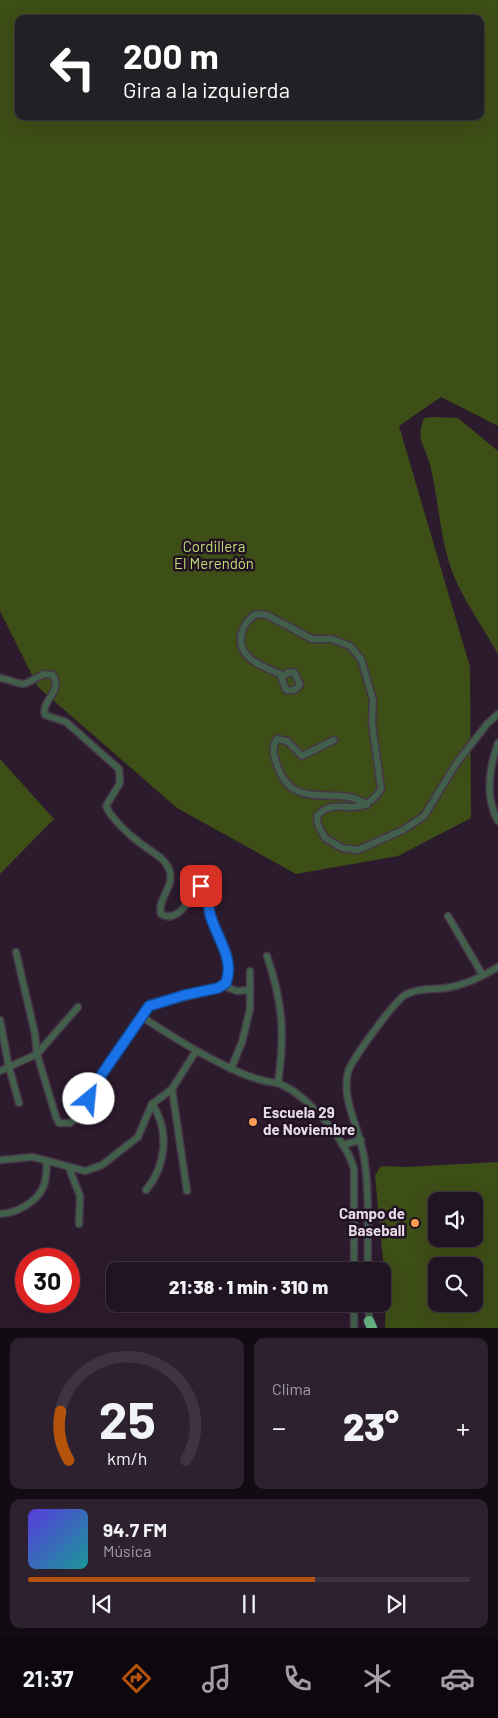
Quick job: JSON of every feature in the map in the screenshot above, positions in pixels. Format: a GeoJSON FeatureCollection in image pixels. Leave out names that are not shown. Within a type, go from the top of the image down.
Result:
{"type":"FeatureCollection","features":[{"type":"Feature","properties":{"kind":"street"},"geometry":{"type":"LineString","coordinates":[[282,678],[280,674],[254,661],[243,650],[240,639],[242,630],[247,620],[256,614],[267,615],[312,639],[332,639],[350,646],[361,658],[373,700],[372,723],[381,790],[367,805],[356,808],[329,806],[322,809],[317,816],[318,825],[325,838],[342,848],[358,850],[403,830],[424,816],[456,764],[487,724],[498,714]]}},
{"type":"Feature","properties":{"kind":"street"},"geometry":{"type":"LineString","coordinates":[[0,678],[22,685],[29,684],[44,674],[51,674],[55,678],[55,689],[46,704],[45,715],[66,722],[116,764],[121,780],[107,802],[108,809],[139,843],[156,854],[168,866],[171,883],[160,907],[161,914],[168,916],[178,913],[186,907],[197,888],[204,887],[207,890],[210,913],[226,951],[228,978],[223,986]]}},
{"type":"Feature","properties":{"kind":"street"},"geometry":{"type":"LineString","coordinates":[[334,740],[302,756],[287,741],[277,739],[273,754],[279,770],[286,783],[298,792],[311,796],[353,797],[367,805]]}},
{"type":"Feature","properties":{"kind":"street"},"geometry":{"type":"LineString","coordinates":[[498,743],[489,792],[490,806],[498,821]]}},
{"type":"Feature","properties":{"kind":"street"},"geometry":{"type":"LineString","coordinates":[[448,916],[482,974]]}},
{"type":"Feature","properties":{"kind":"street"},"geometry":{"type":"LineString","coordinates":[[16,952],[35,1034],[36,1054],[56,1117],[60,1123],[70,1123],[82,1112],[102,1074],[142,1017],[146,1008],[155,1003],[223,986],[237,991],[250,990]]}},
{"type":"Feature","properties":{"kind":"street"},"geometry":{"type":"LineString","coordinates":[[267,956],[282,1010],[281,1059],[278,1083]]}},
{"type":"Feature","properties":{"kind":"street"},"geometry":{"type":"LineString","coordinates":[[368,1262],[365,1170],[360,1140],[348,1100],[348,1072],[354,1060],[404,996],[423,990],[466,984],[498,967]]}},
{"type":"Feature","properties":{"kind":"street"},"geometry":{"type":"LineString","coordinates":[[231,1069],[248,1019],[250,971]]}},
{"type":"Feature","properties":{"kind":"street"},"geometry":{"type":"LineString","coordinates":[[0,1071],[36,1054],[78,1007]]}},
{"type":"Feature","properties":{"kind":"street"},"geometry":{"type":"LineString","coordinates":[[142,1017],[196,1051],[231,1069],[278,1083],[293,1091],[312,1108],[351,1157],[354,1169],[354,1262]]}},
{"type":"Feature","properties":{"kind":"street"},"geometry":{"type":"LineString","coordinates":[[0,1020],[9,1067],[19,1103]]}},
{"type":"Feature","properties":{"kind":"street"},"geometry":{"type":"LineString","coordinates":[[0,1160],[33,1157],[85,1171],[102,1165],[138,1137],[152,1104],[172,1089],[196,1051]]}},
{"type":"Feature","properties":{"kind":"street"},"geometry":{"type":"LineString","coordinates":[[172,1089],[187,1191]]}},
{"type":"Feature","properties":{"kind":"street"},"geometry":{"type":"LineString","coordinates":[[146,1190],[160,1168],[164,1147],[163,1136],[152,1104]]}},
{"type":"Feature","properties":{"kind":"street"},"geometry":{"type":"LineString","coordinates":[[342,1145],[360,1140]]}},
{"type":"Feature","properties":{"kind":"street"},"geometry":{"type":"LineString","coordinates":[[0,1214],[20,1209],[32,1202],[44,1185],[47,1161]]}},
{"type":"Feature","properties":{"kind":"street"},"geometry":{"type":"LineString","coordinates":[[70,1168],[80,1196],[79,1224]]}},
{"type":"Feature","properties":{"kind":"street"},"geometry":{"type":"LineString","coordinates":[[354,1197],[366,1197]]}},
{"type":"Feature","properties":{"kind":"street"},"geometry":{"type":"LineString","coordinates":[[354,1312],[354,1328]]}},
{"type":"Feature","properties":{"kind":"street"},"geometry":{"type":"LineString","coordinates":[[369,1312],[370,1326]]}},
{"type":"Feature","properties":{"kind":"green space","name":"Cordillera El Merendón"},"geometry":{"type":"Polygon","coordinates":[[[0,0],[498,0],[498,426],[441,397],[399,426],[470,667],[471,818],[398,856],[296,874],[177,808],[38,687],[0,611],[0,0]]]}},
{"type":"Feature","properties":{"kind":"green space"},"geometry":{"type":"Polygon","coordinates":[[[424,418],[458,418],[498,451],[498,654],[463,595],[448,559],[433,477],[420,432],[424,418]]]}},
{"type":"Feature","properties":{"kind":"green space"},"geometry":{"type":"Polygon","coordinates":[[[0,759],[54,819],[0,874],[0,759]]]}},
{"type":"Feature","properties":{"kind":"green space"},"geometry":{"type":"Polygon","coordinates":[[[498,1162],[498,1328],[385,1328],[385,1312],[391,1312],[391,1262],[383,1262],[375,1176],[380,1167],[407,1167],[498,1162]]]}},
{"type":"Feature","properties":{"kind":"place","name":"Escuela 29 de Noviembre"},"geometry":{"type":"Point","coordinates":[253,1122]}},
{"type":"Feature","properties":{"kind":"place","name":"Campo de Baseball"},"geometry":{"type":"Point","coordinates":[415,1223]}},
{"type":"Feature","properties":{"kind":"route"},"geometry":{"type":"LineString","coordinates":[[89,1099],[102,1074],[142,1017],[146,1008],[155,1003],[218,988],[226,983],[228,978],[226,951],[222,938],[212,920],[207,890],[201,886]]}}]}
